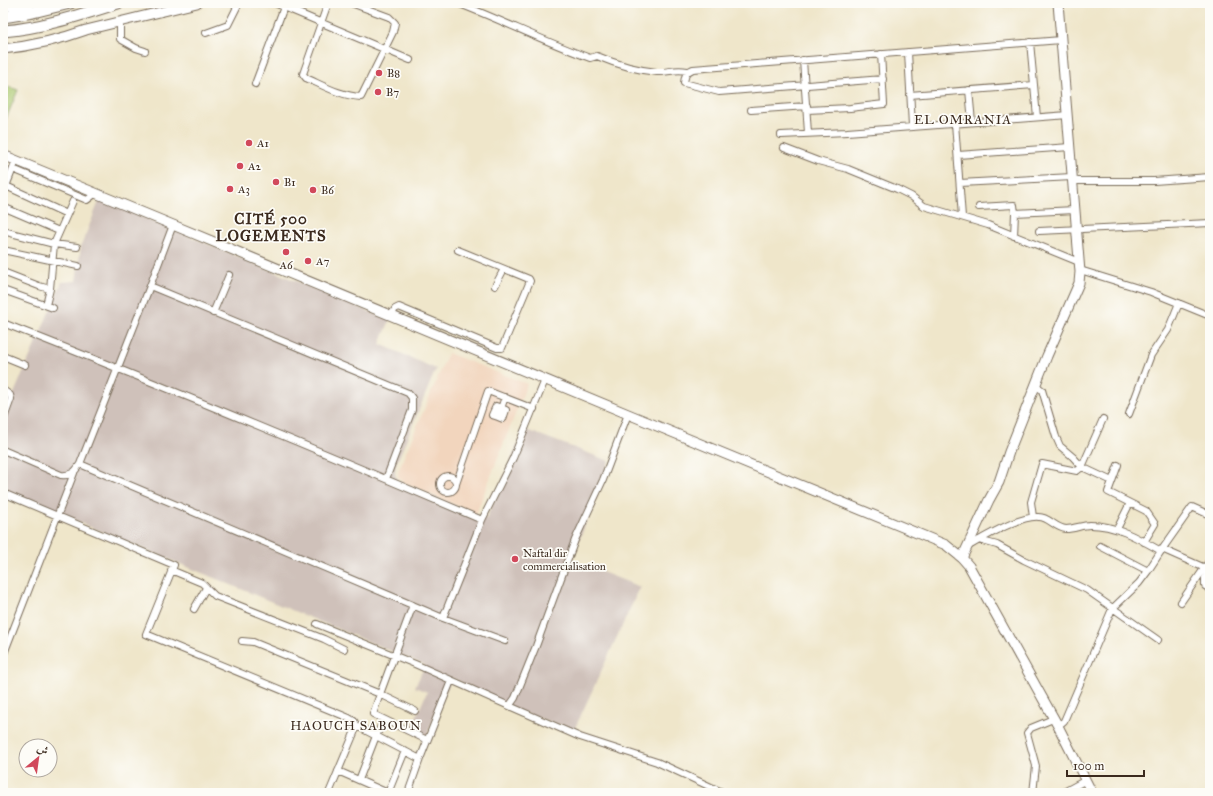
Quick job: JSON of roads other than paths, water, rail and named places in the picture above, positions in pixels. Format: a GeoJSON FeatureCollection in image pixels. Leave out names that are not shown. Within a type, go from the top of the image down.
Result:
{"type":"FeatureCollection","features":[{"type":"Feature","properties":{"kind":"highway"},"geometry":{"type":"LineString","coordinates":[[3,13],[42,3]]}},
{"type":"Feature","properties":{"kind":"highway"},"geometry":{"type":"LineString","coordinates":[[3,17],[33,12],[70,3]]}},
{"type":"Feature","properties":{"kind":"highway"},"geometry":{"type":"LineString","coordinates":[[3,26],[50,16],[98,3]]}},
{"type":"Feature","properties":{"kind":"highway"},"geometry":{"type":"LineString","coordinates":[[3,32],[15,31],[65,20],[118,3]]}},
{"type":"Feature","properties":{"kind":"main road"},"geometry":{"type":"LineString","coordinates":[[3,49],[48,42],[197,3]]}},
{"type":"Feature","properties":{"kind":"main road"},"geometry":{"type":"LineString","coordinates":[[962,558],[969,546],[1004,468],[1046,356],[1074,297],[1079,283],[1080,266],[1058,3]]}},
{"type":"Feature","properties":{"kind":"main road"},"geometry":{"type":"LineString","coordinates":[[3,6],[29,6]]}},
{"type":"Feature","properties":{"kind":"main road"},"geometry":{"type":"LineString","coordinates":[[3,155],[15,165],[63,185],[77,185],[946,545],[962,558],[974,575],[1056,723],[1092,793]]}},
{"type":"Feature","properties":{"kind":"street"},"geometry":{"type":"LineString","coordinates":[[206,33],[228,25],[239,3]]}},
{"type":"Feature","properties":{"kind":"street"},"geometry":{"type":"LineString","coordinates":[[275,3],[285,5],[320,22],[410,60]]}},
{"type":"Feature","properties":{"kind":"street"},"geometry":{"type":"LineString","coordinates":[[328,3],[320,22],[303,74],[306,78],[332,90],[352,97],[361,97],[385,49],[395,23],[389,18],[351,3]]}},
{"type":"Feature","properties":{"kind":"street"},"geometry":{"type":"LineString","coordinates":[[457,3],[590,58],[597,56],[621,65],[658,72],[679,69],[687,71],[693,69],[1061,40]]}},
{"type":"Feature","properties":{"kind":"street"},"geometry":{"type":"LineString","coordinates":[[255,84],[285,5]]}},
{"type":"Feature","properties":{"kind":"street"},"geometry":{"type":"LineString","coordinates":[[120,22],[120,39],[136,48],[146,51]]}},
{"type":"Feature","properties":{"kind":"street"},"geometry":{"type":"LineString","coordinates":[[1030,42],[1037,117]]}},
{"type":"Feature","properties":{"kind":"street"},"geometry":{"type":"LineString","coordinates":[[908,52],[912,126]]}},
{"type":"Feature","properties":{"kind":"street"},"geometry":{"type":"LineString","coordinates":[[751,110],[850,108],[884,104],[881,54]]}},
{"type":"Feature","properties":{"kind":"street"},"geometry":{"type":"LineString","coordinates":[[804,60],[808,134]]}},
{"type":"Feature","properties":{"kind":"street"},"geometry":{"type":"LineString","coordinates":[[687,71],[684,83],[719,92],[883,79]]}},
{"type":"Feature","properties":{"kind":"street"},"geometry":{"type":"LineString","coordinates":[[910,95],[1034,85]]}},
{"type":"Feature","properties":{"kind":"street"},"geometry":{"type":"LineString","coordinates":[[969,90],[972,122]]}},
{"type":"Feature","properties":{"kind":"street"},"geometry":{"type":"LineString","coordinates":[[781,135],[1068,115]]}},
{"type":"Feature","properties":{"kind":"street"},"geometry":{"type":"LineString","coordinates":[[955,123],[962,217]]}},
{"type":"Feature","properties":{"kind":"street"},"geometry":{"type":"LineString","coordinates":[[958,155],[1070,147]]}},
{"type":"Feature","properties":{"kind":"street"},"geometry":{"type":"LineString","coordinates":[[784,148],[897,189],[911,196],[924,206],[962,217],[1014,236],[1080,266],[1151,292],[1210,316]]}},
{"type":"Feature","properties":{"kind":"street"},"geometry":{"type":"LineString","coordinates":[[3,194],[15,165]]}},
{"type":"Feature","properties":{"kind":"street"},"geometry":{"type":"LineString","coordinates":[[960,184],[1073,179],[1154,181],[1210,177]]}},
{"type":"Feature","properties":{"kind":"street"},"geometry":{"type":"LineString","coordinates":[[63,185],[73,198],[87,200],[96,193]]}},
{"type":"Feature","properties":{"kind":"street"},"geometry":{"type":"LineString","coordinates":[[3,290],[49,306],[54,244],[67,214],[77,185]]}},
{"type":"Feature","properties":{"kind":"street"},"geometry":{"type":"LineString","coordinates":[[6,186],[67,214]]}},
{"type":"Feature","properties":{"kind":"street"},"geometry":{"type":"LineString","coordinates":[[979,207],[1014,205],[1014,236]]}},
{"type":"Feature","properties":{"kind":"street"},"geometry":{"type":"LineString","coordinates":[[3,207],[59,231]]}},
{"type":"Feature","properties":{"kind":"street"},"geometry":{"type":"LineString","coordinates":[[1015,213],[1075,210]]}},
{"type":"Feature","properties":{"kind":"street"},"geometry":{"type":"LineString","coordinates":[[1039,231],[1210,223]]}},
{"type":"Feature","properties":{"kind":"street"},"geometry":{"type":"LineString","coordinates":[[3,656],[74,473],[80,464],[118,369],[173,225]]}},
{"type":"Feature","properties":{"kind":"street"},"geometry":{"type":"LineString","coordinates":[[3,231],[54,244],[77,247]]}},
{"type":"Feature","properties":{"kind":"street"},"geometry":{"type":"LineString","coordinates":[[3,250],[78,266]]}},
{"type":"Feature","properties":{"kind":"street"},"geometry":{"type":"LineString","coordinates":[[391,316],[395,309],[399,307],[497,348],[502,348],[530,281],[528,278],[458,250]]}},
{"type":"Feature","properties":{"kind":"street"},"geometry":{"type":"LineString","coordinates":[[495,286],[504,269]]}},
{"type":"Feature","properties":{"kind":"street"},"geometry":{"type":"LineString","coordinates":[[3,272],[50,289]]}},
{"type":"Feature","properties":{"kind":"street"},"geometry":{"type":"LineString","coordinates":[[213,313],[229,275]]}},
{"type":"Feature","properties":{"kind":"street"},"geometry":{"type":"LineString","coordinates":[[150,286],[408,393],[413,402],[412,410],[386,479]]}},
{"type":"Feature","properties":{"kind":"street"},"geometry":{"type":"LineString","coordinates":[[1128,414],[1151,355],[1168,330],[1179,303]]}},
{"type":"Feature","properties":{"kind":"street"},"geometry":{"type":"LineString","coordinates":[[3,323],[386,479],[482,520]]}},
{"type":"Feature","properties":{"kind":"street"},"geometry":{"type":"LineString","coordinates":[[3,356],[25,365]]}},
{"type":"Feature","properties":{"kind":"street"},"geometry":{"type":"LineString","coordinates":[[443,618],[482,520],[513,458],[545,380]]}},
{"type":"Feature","properties":{"kind":"street"},"geometry":{"type":"LineString","coordinates":[[1035,385],[1042,390],[1060,446],[1073,457],[1082,468],[1112,481]]}},
{"type":"Feature","properties":{"kind":"street"},"geometry":{"type":"LineString","coordinates":[[3,390],[10,395],[11,399],[3,421]]}},
{"type":"Feature","properties":{"kind":"street"},"geometry":{"type":"LineString","coordinates":[[456,484],[488,391],[534,409]]}},
{"type":"Feature","properties":{"kind":"street"},"geometry":{"type":"LineString","coordinates":[[498,417],[492,415],[496,406],[501,408],[505,397]]}},
{"type":"Feature","properties":{"kind":"street"},"geometry":{"type":"LineString","coordinates":[[507,705],[512,704],[515,698],[575,540],[603,480],[628,414]]}},
{"type":"Feature","properties":{"kind":"street"},"geometry":{"type":"LineString","coordinates":[[1033,517],[1031,502],[1042,464],[1077,471],[1082,468],[1103,419]]}},
{"type":"Feature","properties":{"kind":"street"},"geometry":{"type":"LineString","coordinates":[[3,450],[61,475],[74,473]]}},
{"type":"Feature","properties":{"kind":"street"},"geometry":{"type":"LineString","coordinates":[[80,464],[443,618],[505,641]]}},
{"type":"Feature","properties":{"kind":"street"},"geometry":{"type":"LineString","coordinates":[[1118,465],[1108,492],[1146,511],[1155,524],[1144,542]]}},
{"type":"Feature","properties":{"kind":"street"},"geometry":{"type":"LineString","coordinates":[[3,493],[174,565],[146,634],[349,718],[354,721],[357,726],[420,759]]}},
{"type":"Feature","properties":{"kind":"street"},"geometry":{"type":"LineString","coordinates":[[1117,529],[1130,503]]}},
{"type":"Feature","properties":{"kind":"street"},"geometry":{"type":"LineString","coordinates":[[1033,793],[1036,766],[1027,733],[1031,728],[1064,721],[1112,609],[1134,588],[1148,571],[1192,507],[1210,515]]}},
{"type":"Feature","properties":{"kind":"street"},"geometry":{"type":"LineString","coordinates":[[969,546],[992,532],[1021,520],[1033,517],[1044,518],[1060,528],[1067,529],[1089,525],[1111,527],[1208,569]]}},
{"type":"Feature","properties":{"kind":"street"},"geometry":{"type":"LineString","coordinates":[[979,540],[997,545],[1024,560],[1087,590],[1158,640]]}},
{"type":"Feature","properties":{"kind":"street"},"geometry":{"type":"LineString","coordinates":[[1100,546],[1148,571]]}},
{"type":"Feature","properties":{"kind":"street"},"geometry":{"type":"LineString","coordinates":[[1210,560],[1204,586],[1210,588]]}},
{"type":"Feature","properties":{"kind":"street"},"geometry":{"type":"LineString","coordinates":[[1181,602],[1208,569]]}},
{"type":"Feature","properties":{"kind":"street"},"geometry":{"type":"LineString","coordinates":[[171,570],[202,583],[215,596],[324,639],[344,649]]}},
{"type":"Feature","properties":{"kind":"street"},"geometry":{"type":"LineString","coordinates":[[194,609],[206,588]]}},
{"type":"Feature","properties":{"kind":"street"},"geometry":{"type":"LineString","coordinates":[[414,605],[373,714],[427,740]]}},
{"type":"Feature","properties":{"kind":"street"},"geometry":{"type":"LineString","coordinates":[[317,624],[580,737],[657,762],[724,793]]}},
{"type":"Feature","properties":{"kind":"street"},"geometry":{"type":"LineString","coordinates":[[242,641],[253,642],[380,694],[414,711]]}},
{"type":"Feature","properties":{"kind":"street"},"geometry":{"type":"LineString","coordinates":[[408,793],[427,740],[451,681]]}},
{"type":"Feature","properties":{"kind":"street"},"geometry":{"type":"LineString","coordinates":[[359,780],[376,736],[384,720]]}},
{"type":"Feature","properties":{"kind":"street"},"geometry":{"type":"LineString","coordinates":[[329,793],[357,726]]}},
{"type":"Feature","properties":{"kind":"street"},"geometry":{"type":"LineString","coordinates":[[338,771],[388,793],[405,751]]}},
{"type":"Feature","properties":{"kind":"street"},"geometry":{"type":"LineString","coordinates":[[1062,793],[1086,780]]}},
{"type":"Feature","properties":{"kind":"place","name":"B8"},"geometry":{"type":"Point","coordinates":[379,73]}},
{"type":"Feature","properties":{"kind":"place","name":"B7"},"geometry":{"type":"Point","coordinates":[378,92]}},
{"type":"Feature","properties":{"kind":"place","name":"A1"},"geometry":{"type":"Point","coordinates":[249,143]}},
{"type":"Feature","properties":{"kind":"place","name":"A2"},"geometry":{"type":"Point","coordinates":[240,166]}},
{"type":"Feature","properties":{"kind":"place","name":"B1"},"geometry":{"type":"Point","coordinates":[276,182]}},
{"type":"Feature","properties":{"kind":"place","name":"A3"},"geometry":{"type":"Point","coordinates":[230,189]}},
{"type":"Feature","properties":{"kind":"place","name":"B6"},"geometry":{"type":"Point","coordinates":[313,190]}},
{"type":"Feature","properties":{"kind":"place","name":"A6"},"geometry":{"type":"Point","coordinates":[286,252]}},
{"type":"Feature","properties":{"kind":"place","name":"A7"},"geometry":{"type":"Point","coordinates":[308,261]}},
{"type":"Feature","properties":{"kind":"place","name":"Naftal dir commercialisation"},"geometry":{"type":"Point","coordinates":[515,559]}},
{"type":"Feature","properties":{"kind":"district","name":"EL OMRANIA"},"geometry":{"type":"Point","coordinates":[963,120]}},
{"type":"Feature","properties":{"kind":"district","name":"CITÉ 500 LOGEMENTS"},"geometry":{"type":"Point","coordinates":[271,228]}},
{"type":"Feature","properties":{"kind":"district","name":"HAOUCH SABOUN"},"geometry":{"type":"Point","coordinates":[356,726]}}]}
